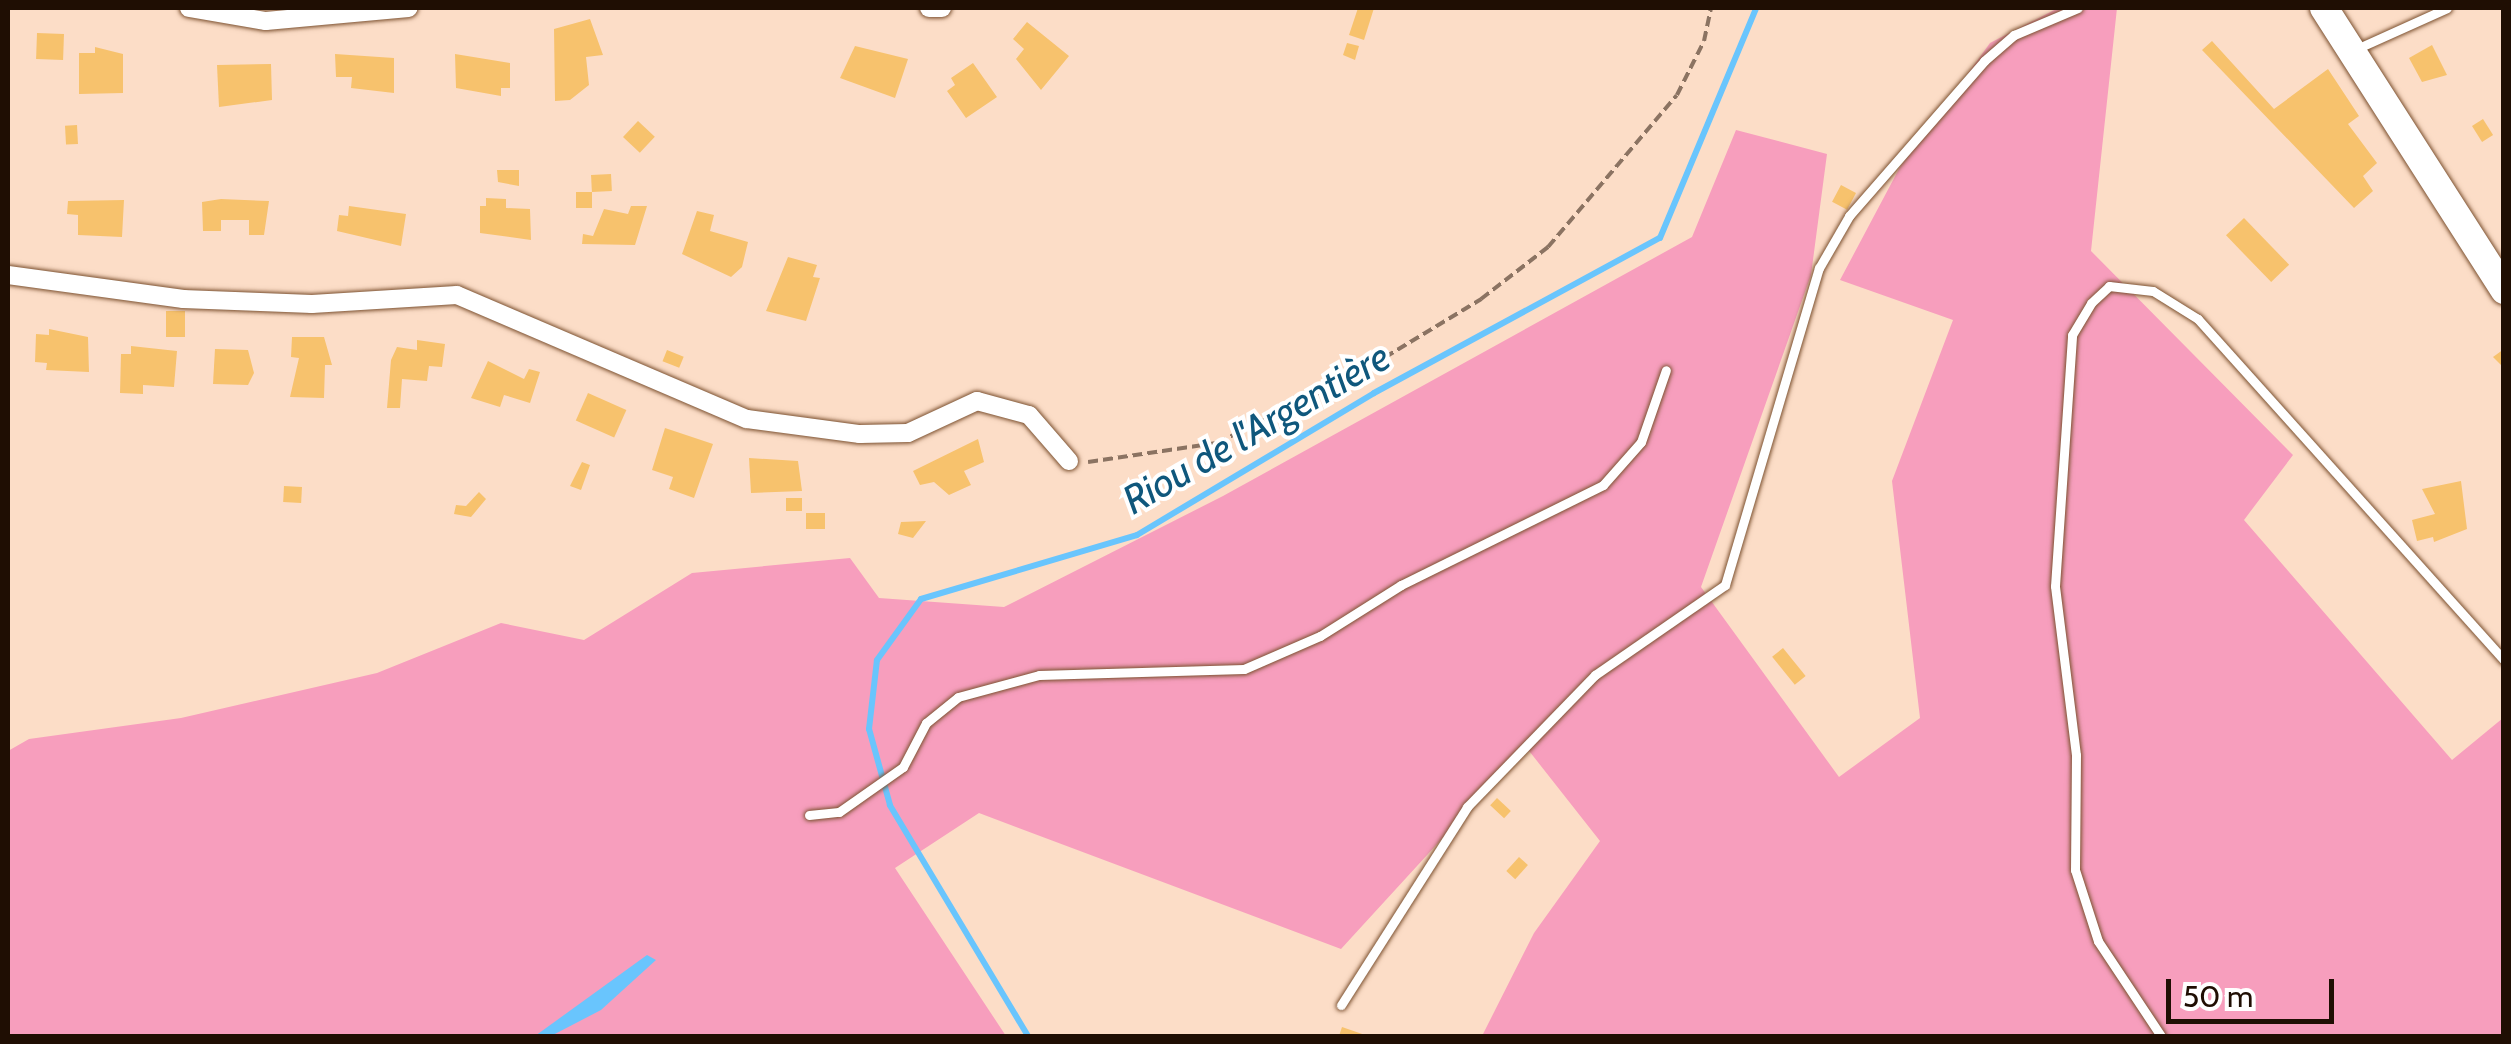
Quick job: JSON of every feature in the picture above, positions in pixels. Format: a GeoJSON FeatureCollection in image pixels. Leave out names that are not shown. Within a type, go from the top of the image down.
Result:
{"type":"FeatureCollection","features":[{"type":"Feature","properties":{"kind":"main road"},"geometry":{"type":"LineString","coordinates":[[2324,8],[2504,290]]}},
{"type":"Feature","properties":{"kind":"street"},"geometry":{"type":"LineString","coordinates":[[189,8],[266,20],[408,8]]}},
{"type":"Feature","properties":{"kind":"street"},"geometry":{"type":"LineString","coordinates":[[928,8],[942,8]]}},
{"type":"Feature","properties":{"kind":"street"},"geometry":{"type":"LineString","coordinates":[[8,275],[183,299],[312,304],[457,294],[747,418],[860,434],[908,433],[977,400],[1029,415],[1069,461]]}},
{"type":"Feature","properties":{"kind":"lane"},"geometry":{"type":"LineString","coordinates":[[1341,1005],[1467,808],[1595,675],[1725,584],[1819,268],[1849,216],[1984,61],[2014,35],[2078,8]]}},
{"type":"Feature","properties":{"kind":"lane"},"geometry":{"type":"LineString","coordinates":[[2352,51],[2447,8]]}},
{"type":"Feature","properties":{"kind":"lane"},"geometry":{"type":"LineString","coordinates":[[2161,1036],[2098,941],[2075,870],[2076,755],[2055,586],[2072,335],[2090,303],[2108,286],[2153,291],[2198,319],[2504,660]]}},
{"type":"Feature","properties":{"kind":"lane"},"geometry":{"type":"LineString","coordinates":[[808,815],[840,812],[903,767],[926,723],[958,696],[1000,682],[1118,668],[1244,669],[1320,636],[1401,585],[1603,486],[1640,442],[1666,370]]}},
{"type":"Feature","properties":{"kind":"path"},"geometry":{"type":"LineString","coordinates":[[1069,461],[1139,459],[1217,443],[1359,372],[1481,299],[1548,247],[1677,94],[1704,42],[1711,8]]}},
{"type":"Feature","properties":{"kind":"shaded area"},"geometry":{"type":"Polygon","coordinates":[[[2058,8],[2117,8],[2091,251],[2293,455],[2244,520],[2452,760],[2503,718],[2503,1036],[1482,1036],[1534,933],[1600,841],[1526,747],[1341,949],[979,813],[895,868],[1006,1036],[8,1036],[8,751],[29,739],[181,718],[377,673],[501,623],[584,640],[692,573],[850,558],[879,598],[1004,607],[1223,496],[1692,237],[1736,130],[1827,154],[1811,275],[1701,587],[1839,777],[1920,718],[1892,481],[1953,320],[1840,280],[1900,167],[1990,43],[2058,8]]]}},
{"type":"Feature","properties":{"kind":"water"},"geometry":{"type":"Polygon","coordinates":[[[647,955],[656,960],[601,1010],[551,1036],[535,1036],[647,955]]]}},
{"type":"Feature","properties":{"kind":"building"},"geometry":{"type":"Polygon","coordinates":[[[1358,8],[1374,8],[1364,40],[1349,35],[1358,8]]]}},
{"type":"Feature","properties":{"kind":"building"},"geometry":{"type":"Polygon","coordinates":[[[590,19],[603,55],[586,57],[589,85],[570,100],[555,101],[554,29],[590,19]]]}},
{"type":"Feature","properties":{"kind":"building"},"geometry":{"type":"Polygon","coordinates":[[[1027,22],[1069,56],[1041,90],[1016,59],[1024,49],[1013,39],[1027,22]]]}},
{"type":"Feature","properties":{"kind":"building"},"geometry":{"type":"Polygon","coordinates":[[[37,33],[64,34],[63,60],[36,59],[37,33]]]}},
{"type":"Feature","properties":{"kind":"building"},"geometry":{"type":"Polygon","coordinates":[[[2212,41],[2274,109],[2328,69],[2359,116],[2348,124],[2377,163],[2363,176],[2373,191],[2354,208],[2202,50],[2212,41]]]}},
{"type":"Feature","properties":{"kind":"building"},"geometry":{"type":"Polygon","coordinates":[[[1347,43],[1359,46],[1355,60],[1343,55],[1347,43]]]}},
{"type":"Feature","properties":{"kind":"building"},"geometry":{"type":"Polygon","coordinates":[[[2432,45],[2447,75],[2422,82],[2409,58],[2432,45]]]}},
{"type":"Feature","properties":{"kind":"building"},"geometry":{"type":"Polygon","coordinates":[[[855,46],[908,59],[895,98],[840,78],[855,46]]]}},
{"type":"Feature","properties":{"kind":"building"},"geometry":{"type":"Polygon","coordinates":[[[95,47],[123,54],[123,93],[79,94],[79,53],[95,53],[95,47]]]}},
{"type":"Feature","properties":{"kind":"building"},"geometry":{"type":"Polygon","coordinates":[[[335,54],[394,58],[394,93],[351,88],[352,77],[336,77],[335,54]]]}},
{"type":"Feature","properties":{"kind":"building"},"geometry":{"type":"Polygon","coordinates":[[[455,54],[510,63],[510,88],[501,88],[501,96],[456,88],[455,54]]]}},
{"type":"Feature","properties":{"kind":"building"},"geometry":{"type":"Polygon","coordinates":[[[973,63],[997,97],[966,118],[947,91],[955,85],[951,78],[973,63]]]}},
{"type":"Feature","properties":{"kind":"building"},"geometry":{"type":"Polygon","coordinates":[[[271,64],[272,100],[219,107],[217,65],[271,64]]]}},
{"type":"Feature","properties":{"kind":"building"},"geometry":{"type":"Polygon","coordinates":[[[2483,119],[2493,135],[2482,142],[2472,126],[2483,119]]]}},
{"type":"Feature","properties":{"kind":"building"},"geometry":{"type":"Polygon","coordinates":[[[638,121],[655,137],[640,153],[623,137],[638,121]]]}},
{"type":"Feature","properties":{"kind":"building"},"geometry":{"type":"Polygon","coordinates":[[[77,125],[78,144],[66,145],[65,126],[77,125]]]}},
{"type":"Feature","properties":{"kind":"building"},"geometry":{"type":"Polygon","coordinates":[[[497,170],[519,170],[519,186],[498,182],[497,170]]]}},
{"type":"Feature","properties":{"kind":"building"},"geometry":{"type":"Polygon","coordinates":[[[611,174],[612,191],[592,192],[591,175],[611,174]]]}},
{"type":"Feature","properties":{"kind":"building"},"geometry":{"type":"Polygon","coordinates":[[[1841,185],[1856,193],[1847,210],[1832,202],[1841,185]]]}},
{"type":"Feature","properties":{"kind":"building"},"geometry":{"type":"Polygon","coordinates":[[[576,192],[592,192],[592,208],[576,208],[576,192]]]}},
{"type":"Feature","properties":{"kind":"building"},"geometry":{"type":"Polygon","coordinates":[[[486,198],[506,199],[506,208],[530,209],[531,240],[480,233],[480,206],[486,206],[486,198]]]}},
{"type":"Feature","properties":{"kind":"building"},"geometry":{"type":"Polygon","coordinates":[[[124,200],[122,237],[78,235],[78,215],[67,214],[68,201],[124,200]]]}},
{"type":"Feature","properties":{"kind":"building"},"geometry":{"type":"Polygon","coordinates":[[[269,201],[264,235],[249,235],[249,220],[221,220],[221,231],[203,231],[202,202],[269,201]]]}},
{"type":"Feature","properties":{"kind":"building"},"geometry":{"type":"Polygon","coordinates":[[[349,206],[406,214],[401,246],[337,231],[339,215],[348,216],[349,206]]]}},
{"type":"Feature","properties":{"kind":"building"},"geometry":{"type":"Polygon","coordinates":[[[631,206],[647,206],[635,245],[582,244],[583,234],[593,236],[604,209],[628,214],[631,206]]]}},
{"type":"Feature","properties":{"kind":"building"},"geometry":{"type":"Polygon","coordinates":[[[697,211],[714,215],[710,231],[748,242],[742,267],[731,277],[682,254],[697,211]]]}},
{"type":"Feature","properties":{"kind":"building"},"geometry":{"type":"Polygon","coordinates":[[[2244,218],[2289,265],[2271,282],[2226,235],[2244,218]]]}},
{"type":"Feature","properties":{"kind":"building"},"geometry":{"type":"Polygon","coordinates":[[[788,257],[817,265],[813,277],[820,278],[806,321],[766,311],[788,257]]]}},
{"type":"Feature","properties":{"kind":"building"},"geometry":{"type":"Polygon","coordinates":[[[166,311],[185,311],[185,337],[166,337],[166,311]]]}},
{"type":"Feature","properties":{"kind":"building"},"geometry":{"type":"Polygon","coordinates":[[[49,329],[88,337],[89,372],[46,370],[47,363],[35,362],[36,334],[49,335],[49,329]]]}},
{"type":"Feature","properties":{"kind":"building"},"geometry":{"type":"Polygon","coordinates":[[[292,337],[324,337],[332,365],[325,365],[324,398],[290,397],[299,358],[291,357],[292,337]]]}},
{"type":"Feature","properties":{"kind":"building"},"geometry":{"type":"Polygon","coordinates":[[[417,340],[445,344],[442,367],[429,366],[427,381],[402,379],[400,408],[387,408],[391,360],[397,347],[417,350],[417,340]]]}},
{"type":"Feature","properties":{"kind":"building"},"geometry":{"type":"Polygon","coordinates":[[[131,346],[177,351],[174,387],[143,385],[143,394],[120,393],[121,354],[131,354],[131,346]]]}},
{"type":"Feature","properties":{"kind":"building"},"geometry":{"type":"Polygon","coordinates":[[[215,349],[248,350],[254,373],[248,385],[213,384],[215,349]]]}},
{"type":"Feature","properties":{"kind":"building"},"geometry":{"type":"Polygon","coordinates":[[[2504,349],[2504,368],[2493,357],[2504,349]]]}},
{"type":"Feature","properties":{"kind":"building"},"geometry":{"type":"Polygon","coordinates":[[[667,350],[684,357],[679,368],[663,361],[667,350]]]}},
{"type":"Feature","properties":{"kind":"building"},"geometry":{"type":"Polygon","coordinates":[[[488,361],[524,379],[529,369],[540,372],[530,403],[504,395],[500,407],[471,398],[488,361]]]}},
{"type":"Feature","properties":{"kind":"building"},"geometry":{"type":"Polygon","coordinates":[[[588,393],[626,410],[614,437],[576,420],[588,393]]]}},
{"type":"Feature","properties":{"kind":"building"},"geometry":{"type":"Polygon","coordinates":[[[665,428],[713,444],[694,498],[669,489],[673,477],[652,470],[665,428]]]}},
{"type":"Feature","properties":{"kind":"building"},"geometry":{"type":"Polygon","coordinates":[[[978,439],[984,462],[964,471],[971,485],[949,495],[934,482],[920,485],[913,471],[978,439]]]}},
{"type":"Feature","properties":{"kind":"building"},"geometry":{"type":"Polygon","coordinates":[[[749,458],[798,461],[802,491],[751,493],[749,458]]]}},
{"type":"Feature","properties":{"kind":"building"},"geometry":{"type":"Polygon","coordinates":[[[582,462],[590,465],[581,490],[570,486],[582,462]]]}},
{"type":"Feature","properties":{"kind":"building"},"geometry":{"type":"Polygon","coordinates":[[[2461,481],[2467,529],[2434,542],[2433,537],[2417,541],[2412,520],[2435,514],[2422,489],[2461,481]]]}},
{"type":"Feature","properties":{"kind":"building"},"geometry":{"type":"Polygon","coordinates":[[[284,486],[302,487],[301,503],[283,502],[284,486]]]}},
{"type":"Feature","properties":{"kind":"building"},"geometry":{"type":"Polygon","coordinates":[[[479,492],[486,499],[471,517],[454,514],[456,505],[466,506],[479,492]]]}},
{"type":"Feature","properties":{"kind":"building"},"geometry":{"type":"Polygon","coordinates":[[[786,498],[802,498],[802,511],[786,511],[786,498]]]}},
{"type":"Feature","properties":{"kind":"building"},"geometry":{"type":"Polygon","coordinates":[[[806,513],[825,513],[825,529],[806,529],[806,513]]]}},
{"type":"Feature","properties":{"kind":"building"},"geometry":{"type":"Polygon","coordinates":[[[926,521],[913,538],[898,534],[901,522],[926,521]]]}},
{"type":"Feature","properties":{"kind":"building"},"geometry":{"type":"Polygon","coordinates":[[[1783,648],[1806,676],[1795,685],[1772,657],[1783,648]]]}},
{"type":"Feature","properties":{"kind":"building"},"geometry":{"type":"Polygon","coordinates":[[[1497,798],[1511,811],[1504,818],[1490,805],[1497,798]]]}},
{"type":"Feature","properties":{"kind":"building"},"geometry":{"type":"Polygon","coordinates":[[[1519,857],[1528,865],[1515,879],[1506,871],[1519,857]]]}},
{"type":"Feature","properties":{"kind":"building"},"geometry":{"type":"Polygon","coordinates":[[[1342,1027],[1368,1036],[1339,1036],[1342,1027]]]}},
{"type":"Feature","properties":{"kind":"waterway","name":"Riou de l'Argentière"},"geometry":{"type":"LineString","coordinates":[[1028,1036],[890,805],[869,729],[877,660],[921,599],[1137,535],[1374,393],[1660,238],[1756,8]]}}]}
